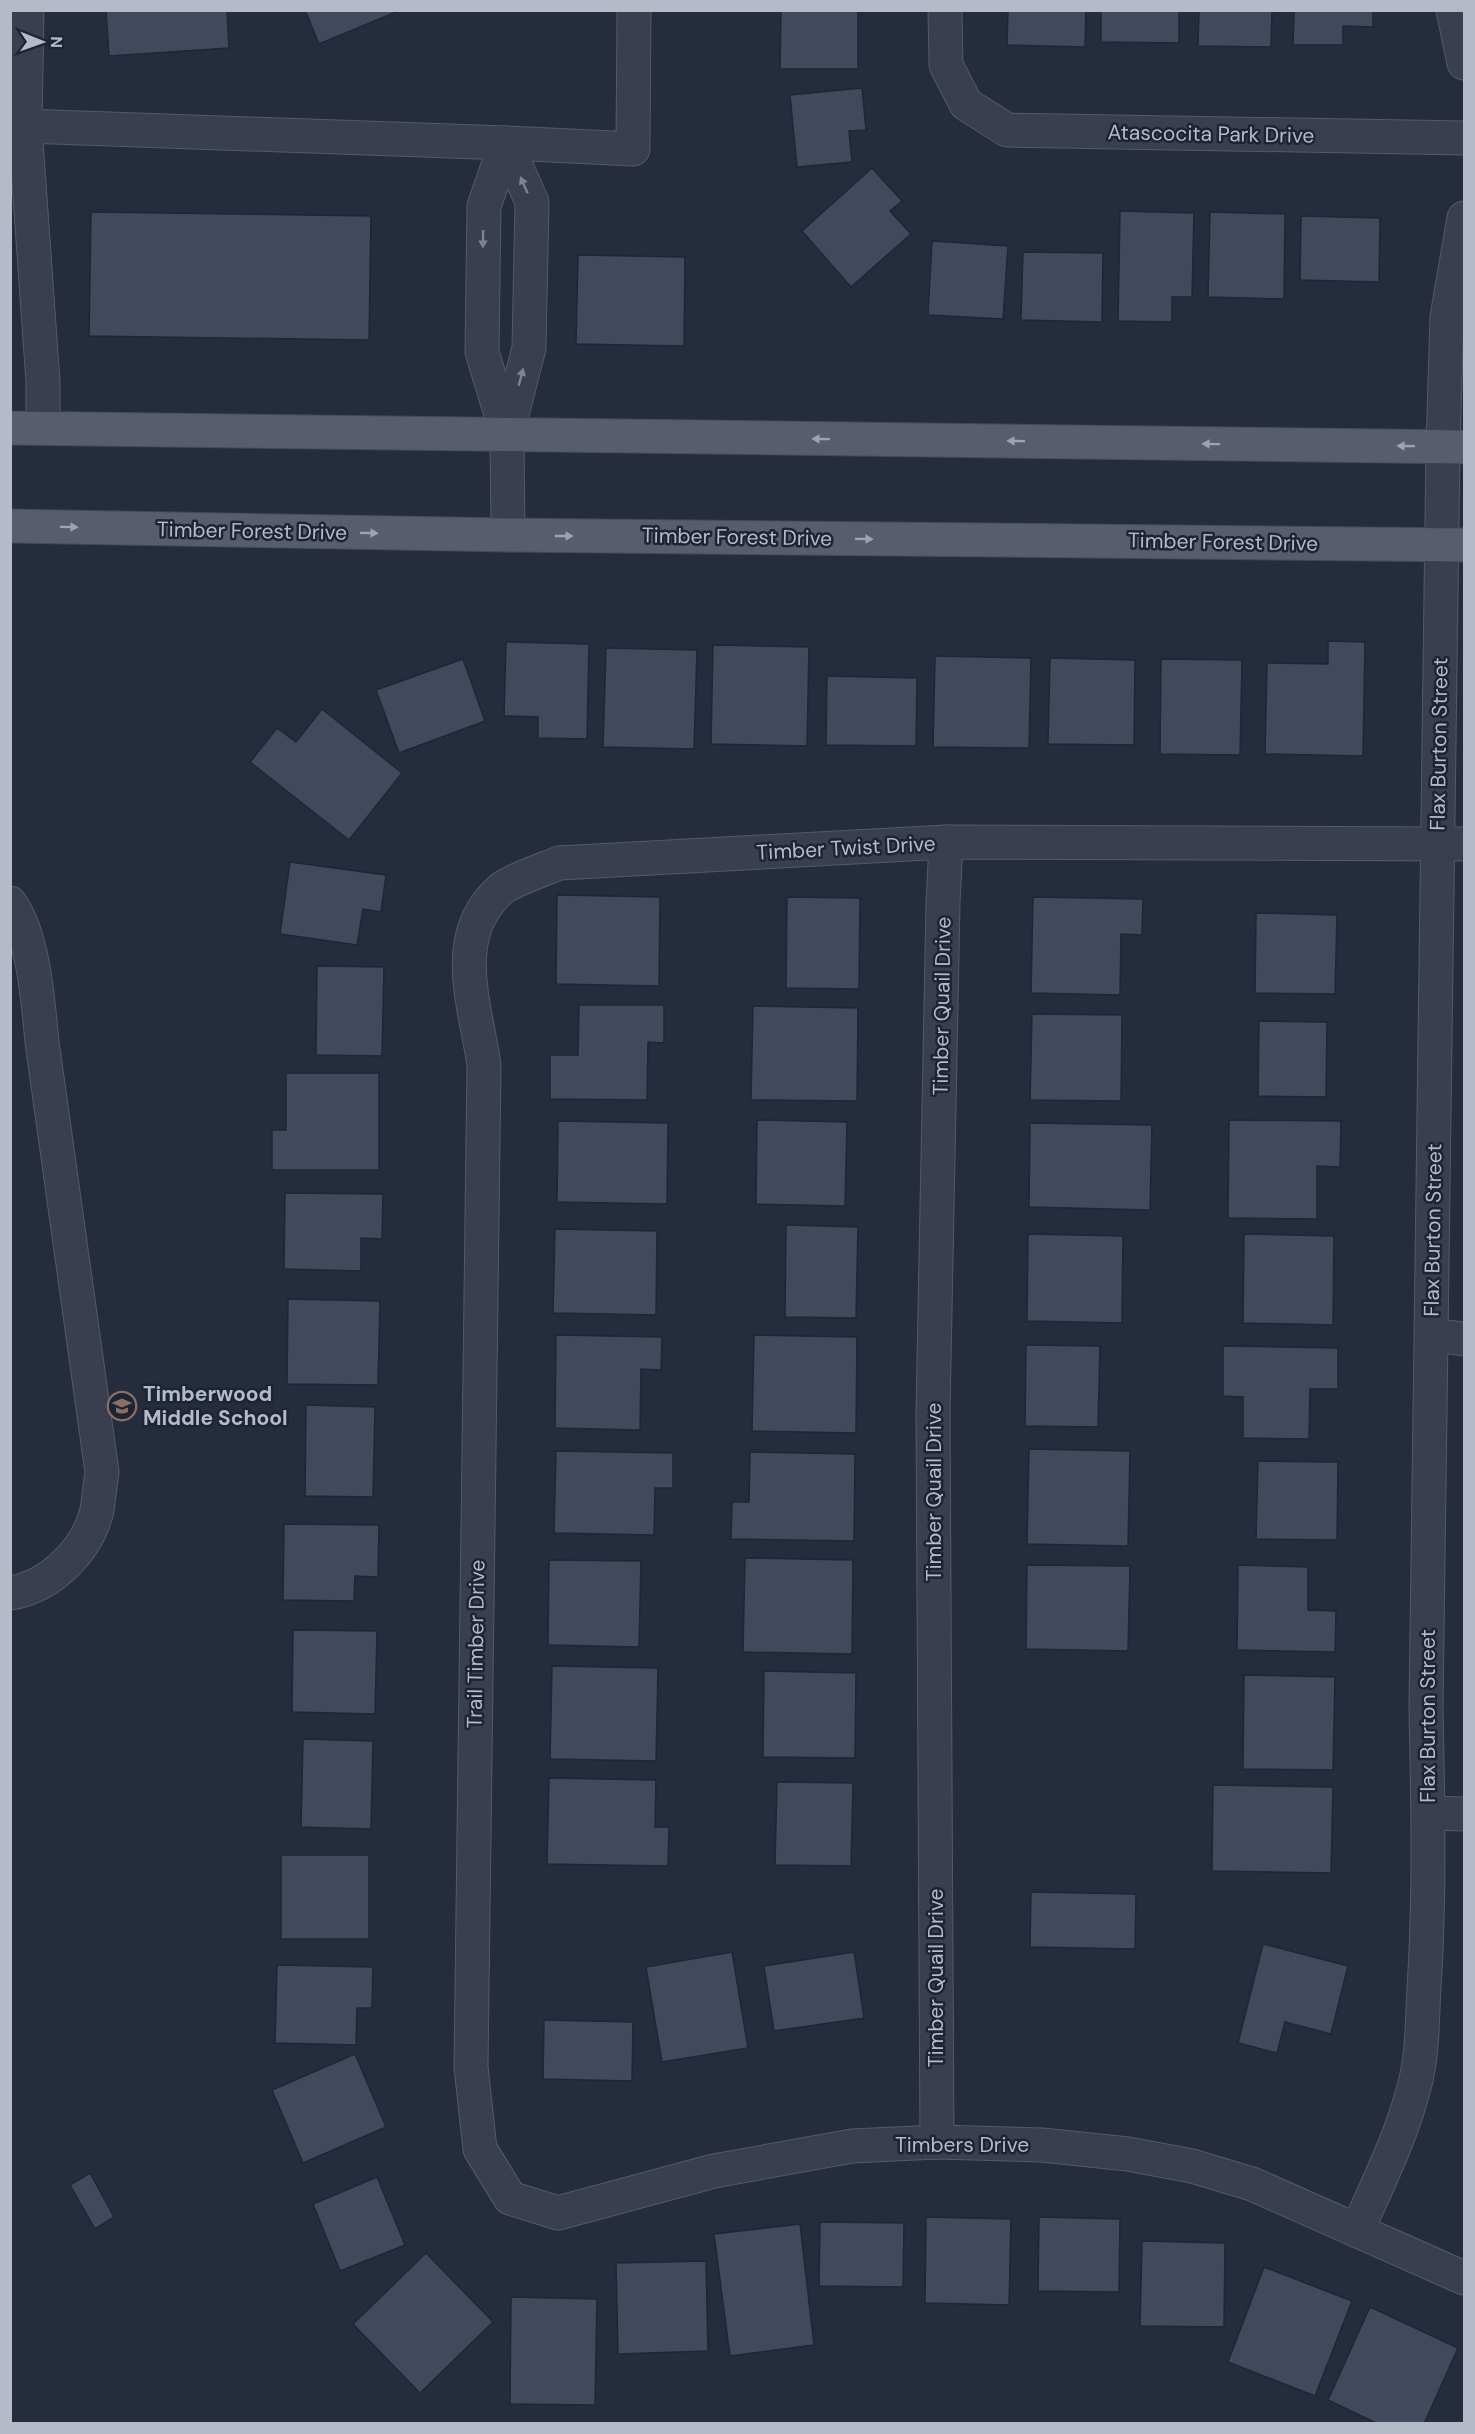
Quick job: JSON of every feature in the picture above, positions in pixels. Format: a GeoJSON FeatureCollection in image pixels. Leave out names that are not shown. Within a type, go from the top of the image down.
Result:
{"type":"FeatureCollection","features":[{"type":"Feature","properties":{"kind":"main road"},"geometry":{"type":"LineString","coordinates":[[10,428],[1454,447]]}},
{"type":"Feature","properties":{"kind":"main road","name":"Timber Forest Drive"},"geometry":{"type":"LineString","coordinates":[[10,526],[508,535],[1453,545]]}},
{"type":"Feature","properties":{"kind":"street"},"geometry":{"type":"LineString","coordinates":[[27,10],[25,126],[43,382],[43,428]]}},
{"type":"Feature","properties":{"kind":"street"},"geometry":{"type":"LineString","coordinates":[[25,126],[506,142],[633,149],[634,10]]}},
{"type":"Feature","properties":{"kind":"street","name":"Atascocita Park Drive"},"geometry":{"type":"LineString","coordinates":[[945,10],[946,65],[966,104],[1007,130],[1464,138]]}},
{"type":"Feature","properties":{"kind":"street"},"geometry":{"type":"LineString","coordinates":[[1453,10],[1464,63]]}},
{"type":"Feature","properties":{"kind":"street"},"geometry":{"type":"LineString","coordinates":[[506,142],[484,206],[482,352],[507,434]]}},
{"type":"Feature","properties":{"kind":"street"},"geometry":{"type":"LineString","coordinates":[[506,142],[532,202],[529,348],[507,434],[508,535]]}},
{"type":"Feature","properties":{"kind":"street","name":"Flax Burton Street"},"geometry":{"type":"LineString","coordinates":[[1357,2231],[1403,2124],[1414,2090],[1420,2057],[1426,1959],[1429,1813],[1426,1709],[1432,1335],[1451,844],[1454,447],[1447,317],[1464,218]]}},
{"type":"Feature","properties":{"kind":"street","name":"Timber Twist Drive"},"geometry":{"type":"LineString","coordinates":[[483,1145],[484,1065],[469,983],[468,953],[480,916],[501,889],[559,863],[946,842],[1451,844]]}},
{"type":"Feature","properties":{"kind":"street","name":"Timber Quail Drive"},"geometry":{"type":"LineString","coordinates":[[937,2142],[933,1413],[946,842]]}},
{"type":"Feature","properties":{"kind":"street"},"geometry":{"type":"LineString","coordinates":[[10,903],[21,917],[38,992],[42,1042],[102,1472],[97,1511],[84,1543],[56,1572],[24,1591],[10,1593]]}},
{"type":"Feature","properties":{"kind":"street","name":"Trail Timber Drive"},"geometry":{"type":"LineString","coordinates":[[479,2141],[471,2067],[483,1145]]}},
{"type":"Feature","properties":{"kind":"street"},"geometry":{"type":"LineString","coordinates":[[1432,1335],[1464,1338]]}},
{"type":"Feature","properties":{"kind":"street"},"geometry":{"type":"LineString","coordinates":[[1429,1813],[1464,1814]]}},
{"type":"Feature","properties":{"kind":"street","name":"Timbers Drive"},"geometry":{"type":"LineString","coordinates":[[479,2141],[480,2149],[510,2198],[558,2213],[714,2171],[852,2146],[937,2142],[1042,2145],[1128,2154],[1192,2166],[1252,2184],[1464,2278]]}},
{"type":"Feature","properties":{"kind":"building"},"geometry":{"type":"Polygon","coordinates":[[[106,10],[227,10],[229,48],[109,56],[106,10]]]}},
{"type":"Feature","properties":{"kind":"building"},"geometry":{"type":"Polygon","coordinates":[[[305,10],[401,10],[319,44],[305,10]]]}},
{"type":"Feature","properties":{"kind":"building"},"geometry":{"type":"Polygon","coordinates":[[[781,10],[858,10],[858,69],[780,69],[781,10]]]}},
{"type":"Feature","properties":{"kind":"building"},"geometry":{"type":"Polygon","coordinates":[[[1008,10],[1086,10],[1085,47],[1007,45],[1008,10]]]}},
{"type":"Feature","properties":{"kind":"building"},"geometry":{"type":"Polygon","coordinates":[[[1101,10],[1179,10],[1179,43],[1101,42],[1101,10]]]}},
{"type":"Feature","properties":{"kind":"building"},"geometry":{"type":"Polygon","coordinates":[[[1199,10],[1272,10],[1271,47],[1198,46],[1199,10]]]}},
{"type":"Feature","properties":{"kind":"building"},"geometry":{"type":"Polygon","coordinates":[[[1294,10],[1373,10],[1373,27],[1343,26],[1343,45],[1293,45],[1294,10]]]}},
{"type":"Feature","properties":{"kind":"building"},"geometry":{"type":"Polygon","coordinates":[[[862,88],[866,130],[849,131],[852,162],[797,167],[790,95],[862,88]]]}},
{"type":"Feature","properties":{"kind":"building"},"geometry":{"type":"Polygon","coordinates":[[[872,168],[902,201],[890,211],[911,234],[851,287],[802,231],[872,168]]]}},
{"type":"Feature","properties":{"kind":"building"},"geometry":{"type":"Polygon","coordinates":[[[1120,211],[1194,213],[1192,297],[1172,297],[1172,322],[1118,321],[1120,211]]]}},
{"type":"Feature","properties":{"kind":"building"},"geometry":{"type":"Polygon","coordinates":[[[91,212],[371,216],[369,340],[89,336],[91,212]]]}},
{"type":"Feature","properties":{"kind":"building"},"geometry":{"type":"Polygon","coordinates":[[[1210,212],[1285,214],[1284,299],[1208,297],[1210,212]]]}},
{"type":"Feature","properties":{"kind":"building"},"geometry":{"type":"Polygon","coordinates":[[[1301,216],[1380,218],[1379,282],[1300,280],[1301,216]]]}},
{"type":"Feature","properties":{"kind":"building"},"geometry":{"type":"Polygon","coordinates":[[[932,241],[1008,246],[1003,319],[928,315],[932,241]]]}},
{"type":"Feature","properties":{"kind":"building"},"geometry":{"type":"Polygon","coordinates":[[[1023,252],[1103,253],[1102,322],[1021,320],[1023,252]]]}},
{"type":"Feature","properties":{"kind":"building"},"geometry":{"type":"Polygon","coordinates":[[[578,255],[685,257],[684,346],[576,344],[578,255]]]}},
{"type":"Feature","properties":{"kind":"building"},"geometry":{"type":"Polygon","coordinates":[[[1328,641],[1365,642],[1363,756],[1265,754],[1267,663],[1328,664],[1328,641]]]}},
{"type":"Feature","properties":{"kind":"building"},"geometry":{"type":"Polygon","coordinates":[[[506,642],[589,644],[587,739],[538,738],[538,717],[504,716],[506,642]]]}},
{"type":"Feature","properties":{"kind":"building"},"geometry":{"type":"Polygon","coordinates":[[[713,645],[809,647],[807,746],[711,744],[713,645]]]}},
{"type":"Feature","properties":{"kind":"building"},"geometry":{"type":"Polygon","coordinates":[[[606,648],[697,650],[694,749],[603,747],[606,648]]]}},
{"type":"Feature","properties":{"kind":"building"},"geometry":{"type":"Polygon","coordinates":[[[935,656],[1031,658],[1029,748],[933,747],[935,656]]]}},
{"type":"Feature","properties":{"kind":"building"},"geometry":{"type":"Polygon","coordinates":[[[1050,658],[1135,660],[1134,745],[1048,744],[1050,658]]]}},
{"type":"Feature","properties":{"kind":"building"},"geometry":{"type":"Polygon","coordinates":[[[463,659],[485,721],[399,753],[376,690],[463,659]]]}},
{"type":"Feature","properties":{"kind":"building"},"geometry":{"type":"Polygon","coordinates":[[[1161,659],[1242,660],[1240,755],[1160,754],[1161,659]]]}},
{"type":"Feature","properties":{"kind":"building"},"geometry":{"type":"Polygon","coordinates":[[[827,676],[917,678],[916,746],[826,745],[827,676]]]}},
{"type":"Feature","properties":{"kind":"building"},"geometry":{"type":"Polygon","coordinates":[[[322,709],[402,773],[349,840],[250,762],[277,728],[296,742],[322,709]]]}},
{"type":"Feature","properties":{"kind":"building"},"geometry":{"type":"Polygon","coordinates":[[[290,862],[386,875],[381,912],[363,909],[357,945],[280,934],[290,862]]]}},
{"type":"Feature","properties":{"kind":"building"},"geometry":{"type":"Polygon","coordinates":[[[557,895],[660,897],[659,986],[556,984],[557,895]]]}},
{"type":"Feature","properties":{"kind":"building"},"geometry":{"type":"Polygon","coordinates":[[[787,897],[860,898],[859,989],[786,988],[787,897]]]}},
{"type":"Feature","properties":{"kind":"building"},"geometry":{"type":"Polygon","coordinates":[[[1033,897],[1143,899],[1142,935],[1121,934],[1120,995],[1031,993],[1033,897]]]}},
{"type":"Feature","properties":{"kind":"building"},"geometry":{"type":"Polygon","coordinates":[[[1256,913],[1337,915],[1335,994],[1255,993],[1256,913]]]}},
{"type":"Feature","properties":{"kind":"building"},"geometry":{"type":"Polygon","coordinates":[[[317,966],[384,967],[382,1056],[316,1055],[317,966]]]}},
{"type":"Feature","properties":{"kind":"building"},"geometry":{"type":"Polygon","coordinates":[[[579,1005],[664,1005],[664,1043],[648,1042],[647,1100],[550,1099],[550,1055],[578,1055],[579,1005]]]}},
{"type":"Feature","properties":{"kind":"building"},"geometry":{"type":"Polygon","coordinates":[[[753,1006],[858,1008],[857,1101],[751,1100],[753,1006]]]}},
{"type":"Feature","properties":{"kind":"building"},"geometry":{"type":"Polygon","coordinates":[[[1032,1014],[1122,1015],[1121,1101],[1030,1100],[1032,1014]]]}},
{"type":"Feature","properties":{"kind":"building"},"geometry":{"type":"Polygon","coordinates":[[[1259,1021],[1327,1022],[1326,1097],[1258,1096],[1259,1021]]]}},
{"type":"Feature","properties":{"kind":"building"},"geometry":{"type":"Polygon","coordinates":[[[286,1073],[379,1073],[379,1170],[272,1170],[272,1130],[286,1130],[286,1073]]]}},
{"type":"Feature","properties":{"kind":"building"},"geometry":{"type":"Polygon","coordinates":[[[757,1120],[847,1122],[845,1206],[756,1204],[757,1120]]]}},
{"type":"Feature","properties":{"kind":"building"},"geometry":{"type":"Polygon","coordinates":[[[1229,1120],[1341,1121],[1340,1167],[1317,1166],[1317,1219],[1228,1218],[1229,1120]]]}},
{"type":"Feature","properties":{"kind":"building"},"geometry":{"type":"Polygon","coordinates":[[[558,1121],[668,1123],[667,1204],[557,1202],[558,1121]]]}},
{"type":"Feature","properties":{"kind":"building"},"geometry":{"type":"Polygon","coordinates":[[[1030,1123],[1152,1125],[1150,1210],[1029,1207],[1030,1123]]]}},
{"type":"Feature","properties":{"kind":"building"},"geometry":{"type":"Polygon","coordinates":[[[285,1193],[383,1194],[382,1239],[361,1238],[361,1271],[284,1269],[285,1193]]]}},
{"type":"Feature","properties":{"kind":"building"},"geometry":{"type":"Polygon","coordinates":[[[786,1225],[858,1227],[856,1318],[785,1317],[786,1225]]]}},
{"type":"Feature","properties":{"kind":"building"},"geometry":{"type":"Polygon","coordinates":[[[555,1229],[657,1231],[656,1315],[553,1313],[555,1229]]]}},
{"type":"Feature","properties":{"kind":"building"},"geometry":{"type":"Polygon","coordinates":[[[1028,1234],[1123,1236],[1122,1323],[1027,1321],[1028,1234]]]}},
{"type":"Feature","properties":{"kind":"building"},"geometry":{"type":"Polygon","coordinates":[[[1244,1234],[1334,1236],[1333,1325],[1243,1323],[1244,1234]]]}},
{"type":"Feature","properties":{"kind":"building"},"geometry":{"type":"Polygon","coordinates":[[[288,1299],[380,1301],[378,1385],[287,1384],[288,1299]]]}},
{"type":"Feature","properties":{"kind":"building"},"geometry":{"type":"Polygon","coordinates":[[[556,1335],[662,1337],[661,1370],[641,1369],[640,1430],[555,1428],[556,1335]]]}},
{"type":"Feature","properties":{"kind":"building"},"geometry":{"type":"Polygon","coordinates":[[[754,1335],[857,1337],[856,1433],[752,1431],[754,1335]]]}},
{"type":"Feature","properties":{"kind":"building"},"geometry":{"type":"Polygon","coordinates":[[[1026,1345],[1100,1346],[1098,1427],[1025,1426],[1026,1345]]]}},
{"type":"Feature","properties":{"kind":"building"},"geometry":{"type":"Polygon","coordinates":[[[1223,1346],[1338,1348],[1338,1389],[1310,1389],[1309,1439],[1243,1438],[1243,1397],[1223,1396],[1223,1346]]]}},
{"type":"Feature","properties":{"kind":"building"},"geometry":{"type":"Polygon","coordinates":[[[306,1405],[375,1407],[373,1497],[305,1496],[306,1405]]]}},
{"type":"Feature","properties":{"kind":"building"},"geometry":{"type":"Polygon","coordinates":[[[1029,1449],[1130,1451],[1128,1546],[1027,1544],[1029,1449]]]}},
{"type":"Feature","properties":{"kind":"building"},"geometry":{"type":"Polygon","coordinates":[[[556,1451],[673,1453],[673,1488],[655,1488],[654,1535],[554,1533],[556,1451]]]}},
{"type":"Feature","properties":{"kind":"building"},"geometry":{"type":"Polygon","coordinates":[[[750,1452],[855,1454],[854,1541],[731,1539],[732,1502],[749,1502],[750,1452]]]}},
{"type":"Feature","properties":{"kind":"building"},"geometry":{"type":"Polygon","coordinates":[[[1258,1461],[1338,1462],[1337,1540],[1256,1539],[1258,1461]]]}},
{"type":"Feature","properties":{"kind":"building"},"geometry":{"type":"Polygon","coordinates":[[[284,1524],[379,1525],[378,1577],[355,1576],[354,1601],[283,1600],[284,1524]]]}},
{"type":"Feature","properties":{"kind":"building"},"geometry":{"type":"Polygon","coordinates":[[[745,1558],[853,1560],[852,1654],[743,1652],[745,1558]]]}},
{"type":"Feature","properties":{"kind":"building"},"geometry":{"type":"Polygon","coordinates":[[[549,1560],[641,1561],[639,1647],[548,1645],[549,1560]]]}},
{"type":"Feature","properties":{"kind":"building"},"geometry":{"type":"Polygon","coordinates":[[[1027,1565],[1130,1566],[1128,1651],[1026,1649],[1027,1565]]]}},
{"type":"Feature","properties":{"kind":"building"},"geometry":{"type":"Polygon","coordinates":[[[1238,1565],[1308,1567],[1308,1610],[1336,1611],[1335,1652],[1237,1650],[1238,1565]]]}},
{"type":"Feature","properties":{"kind":"building"},"geometry":{"type":"Polygon","coordinates":[[[293,1630],[377,1631],[375,1714],[292,1712],[293,1630]]]}},
{"type":"Feature","properties":{"kind":"building"},"geometry":{"type":"Polygon","coordinates":[[[552,1666],[658,1668],[656,1761],[550,1759],[552,1666]]]}},
{"type":"Feature","properties":{"kind":"building"},"geometry":{"type":"Polygon","coordinates":[[[764,1671],[856,1673],[855,1758],[763,1757],[764,1671]]]}},
{"type":"Feature","properties":{"kind":"building"},"geometry":{"type":"Polygon","coordinates":[[[1244,1675],[1335,1677],[1333,1770],[1243,1769],[1244,1675]]]}},
{"type":"Feature","properties":{"kind":"building"},"geometry":{"type":"Polygon","coordinates":[[[303,1739],[373,1741],[371,1829],[301,1827],[303,1739]]]}},
{"type":"Feature","properties":{"kind":"building"},"geometry":{"type":"Polygon","coordinates":[[[549,1778],[656,1780],[655,1827],[669,1827],[668,1866],[547,1864],[549,1778]]]}},
{"type":"Feature","properties":{"kind":"building"},"geometry":{"type":"Polygon","coordinates":[[[777,1782],[853,1783],[851,1866],[775,1865],[777,1782]]]}},
{"type":"Feature","properties":{"kind":"building"},"geometry":{"type":"Polygon","coordinates":[[[1213,1785],[1333,1787],[1331,1873],[1212,1871],[1213,1785]]]}},
{"type":"Feature","properties":{"kind":"building"},"geometry":{"type":"Polygon","coordinates":[[[281,1855],[369,1855],[369,1939],[281,1939],[281,1855]]]}},
{"type":"Feature","properties":{"kind":"building"},"geometry":{"type":"Polygon","coordinates":[[[1031,1892],[1136,1894],[1135,1949],[1030,1947],[1031,1892]]]}},
{"type":"Feature","properties":{"kind":"building"},"geometry":{"type":"Polygon","coordinates":[[[1263,1944],[1348,1966],[1331,2034],[1285,2022],[1277,2053],[1238,2043],[1263,1944]]]}},
{"type":"Feature","properties":{"kind":"building"},"geometry":{"type":"Polygon","coordinates":[[[732,1952],[748,2048],[662,2062],[646,1967],[732,1952]]]}},
{"type":"Feature","properties":{"kind":"building"},"geometry":{"type":"Polygon","coordinates":[[[854,1952],[864,2018],[774,2031],[764,1966],[854,1952]]]}},
{"type":"Feature","properties":{"kind":"building"},"geometry":{"type":"Polygon","coordinates":[[[277,1965],[373,1967],[372,2008],[357,2008],[356,2045],[275,2043],[277,1965]]]}},
{"type":"Feature","properties":{"kind":"building"},"geometry":{"type":"Polygon","coordinates":[[[544,2020],[633,2022],[632,2081],[543,2079],[544,2020]]]}},
{"type":"Feature","properties":{"kind":"building"},"geometry":{"type":"Polygon","coordinates":[[[355,2054],[386,2127],[303,2163],[272,2090],[355,2054]]]}},
{"type":"Feature","properties":{"kind":"building"},"geometry":{"type":"Polygon","coordinates":[[[90,2173],[114,2217],[95,2229],[70,2185],[90,2173]]]}},
{"type":"Feature","properties":{"kind":"building"},"geometry":{"type":"Polygon","coordinates":[[[377,2177],[405,2245],[340,2271],[313,2204],[377,2177]]]}},
{"type":"Feature","properties":{"kind":"building"},"geometry":{"type":"Polygon","coordinates":[[[926,2217],[1011,2219],[1009,2305],[925,2303],[926,2217]]]}},
{"type":"Feature","properties":{"kind":"building"},"geometry":{"type":"Polygon","coordinates":[[[1039,2217],[1120,2219],[1119,2292],[1038,2291],[1039,2217]]]}},
{"type":"Feature","properties":{"kind":"building"},"geometry":{"type":"Polygon","coordinates":[[[820,2222],[904,2223],[903,2287],[819,2286],[820,2222]]]}},
{"type":"Feature","properties":{"kind":"building"},"geometry":{"type":"Polygon","coordinates":[[[800,2224],[814,2345],[730,2356],[714,2234],[800,2224]]]}},
{"type":"Feature","properties":{"kind":"building"},"geometry":{"type":"Polygon","coordinates":[[[1142,2241],[1225,2243],[1224,2327],[1140,2326],[1142,2241]]]}},
{"type":"Feature","properties":{"kind":"building"},"geometry":{"type":"Polygon","coordinates":[[[426,2253],[493,2322],[420,2393],[353,2324],[426,2253]]]}},
{"type":"Feature","properties":{"kind":"building"},"geometry":{"type":"Polygon","coordinates":[[[706,2261],[708,2351],[618,2354],[616,2263],[706,2261]]]}},
{"type":"Feature","properties":{"kind":"building"},"geometry":{"type":"Polygon","coordinates":[[[1264,2267],[1352,2301],[1315,2396],[1228,2362],[1264,2267]]]}},
{"type":"Feature","properties":{"kind":"building"},"geometry":{"type":"Polygon","coordinates":[[[511,2297],[597,2299],[595,2405],[510,2404],[511,2297]]]}},
{"type":"Feature","properties":{"kind":"building"},"geometry":{"type":"Polygon","coordinates":[[[1370,2307],[1458,2348],[1424,2424],[1378,2424],[1328,2400],[1370,2307]]]}},
{"type":"Feature","properties":{"kind":"place","name":"Timberwood Middle School"},"geometry":{"type":"Point","coordinates":[122,1406]}}]}
